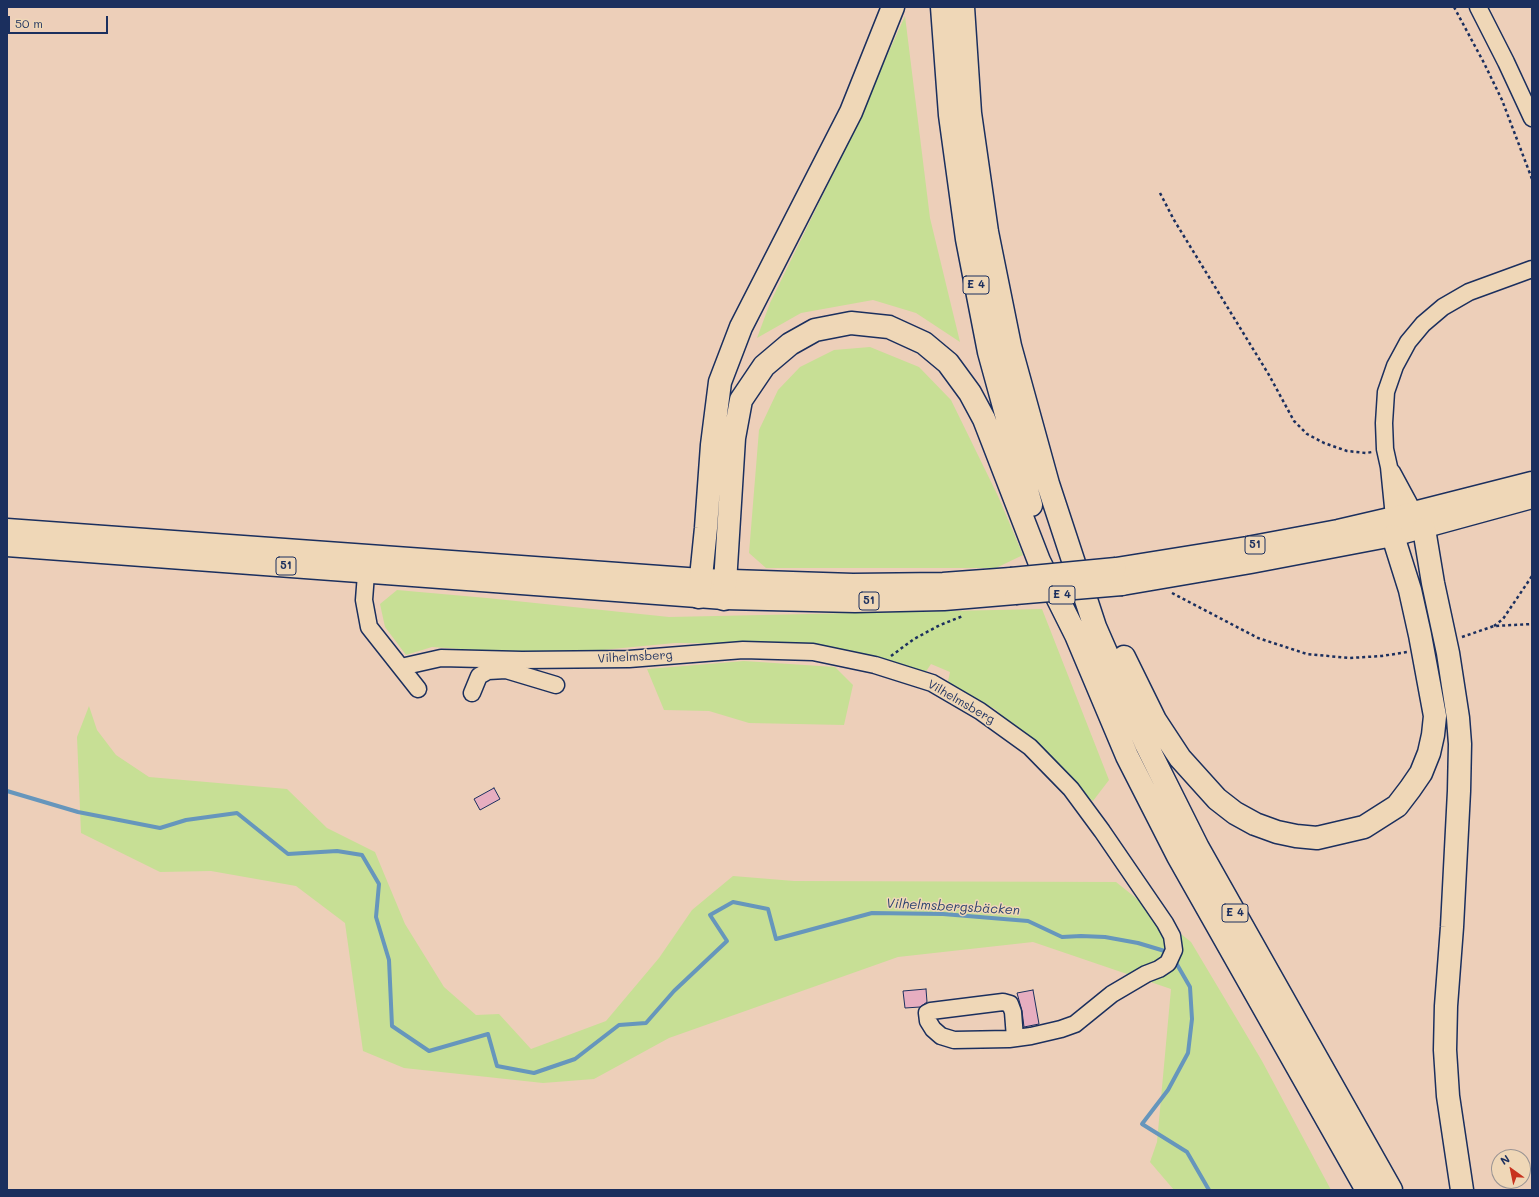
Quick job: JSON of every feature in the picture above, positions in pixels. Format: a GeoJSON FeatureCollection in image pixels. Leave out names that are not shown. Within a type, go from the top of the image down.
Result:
{"type":"FeatureCollection","features":[{"type":"Feature","properties":{"kind":"highway"},"geometry":{"type":"LineString","coordinates":[[700,588],[712,445],[720,382],[741,327],[850,112],[892,7]]}},
{"type":"Feature","properties":{"kind":"highway","name":"E 4"},"geometry":{"type":"LineString","coordinates":[[942,7],[952,130],[967,239],[989,352],[1027,493],[1076,635],[1127,756],[1178,856],[1367,1190]]}},
{"type":"Feature","properties":{"kind":"highway","name":"E 4"},"geometry":{"type":"LineString","coordinates":[[963,7],[970,113],[988,232],[1010,346],[1054,505],[1095,627],[1150,751],[1198,848],[1392,1190]]}},
{"type":"Feature","properties":{"kind":"highway"},"geometry":{"type":"LineString","coordinates":[[724,590],[734,438],[741,400],[764,366],[790,344],[816,330],[851,323],[889,328],[924,343],[948,363],[970,393],[984,419],[1039,561],[1076,635]]}},
{"type":"Feature","properties":{"kind":"highway"},"geometry":{"type":"LineString","coordinates":[[1054,505],[1138,688],[1155,720],[1180,758],[1217,799],[1235,813],[1255,824],[1277,832],[1317,838],[1364,827],[1397,806],[1421,773],[1429,753],[1435,716],[1433,703],[1410,590],[1394,527]]}},
{"type":"Feature","properties":{"kind":"highway"},"geometry":{"type":"LineString","coordinates":[[1419,521],[1448,653],[1458,718],[1460,744],[1459,791],[1452,927],[1446,1006],[1445,1050],[1448,1096],[1462,1190]]}},
{"type":"Feature","properties":{"kind":"main road","name":"51"},"geometry":{"type":"LineString","coordinates":[[1419,521],[1532,482]]}},
{"type":"Feature","properties":{"kind":"main road","name":"51"},"geometry":{"type":"LineString","coordinates":[[7,546],[367,564],[700,588],[855,602],[944,600],[1013,586],[1259,562],[1419,521],[1532,498]]}},
{"type":"Feature","properties":{"kind":"main road","name":"51"},"geometry":{"type":"LineString","coordinates":[[7,529],[367,564]]}},
{"type":"Feature","properties":{"kind":"street"},"geometry":{"type":"LineString","coordinates":[[1478,7],[1532,118]]}},
{"type":"Feature","properties":{"kind":"street"},"geometry":{"type":"LineString","coordinates":[[1394,527],[1389,467],[1385,449],[1384,422],[1386,392],[1395,366],[1408,342],[1423,324],[1443,307],[1469,292],[1532,269]]}},
{"type":"Feature","properties":{"kind":"street"},"geometry":{"type":"LineString","coordinates":[[1389,467],[1419,521]]}},
{"type":"Feature","properties":{"kind":"street"},"geometry":{"type":"LineString","coordinates":[[367,564],[364,600],[368,627],[418,689]]}},
{"type":"Feature","properties":{"kind":"street","name":"Vilhelmsberg"},"geometry":{"type":"LineString","coordinates":[[401,667],[441,658],[522,660],[629,659],[744,650],[813,652],[878,666],[932,683],[980,711],[1030,747],[1071,789],[1102,831],[1165,923],[1172,936],[1171,956],[1159,969],[1146,974],[1112,994],[1075,1024],[1061,1029],[1015,1038],[954,1040],[941,1036],[933,1029],[928,1021],[927,1014],[931,1011],[1003,1002],[1010,1004],[1013,1012],[1015,1038]]}},
{"type":"Feature","properties":{"kind":"street"},"geometry":{"type":"LineString","coordinates":[[472,693],[479,676],[488,671],[506,670],[556,685]]}},
{"type":"Feature","properties":{"kind":"path"},"geometry":{"type":"LineString","coordinates":[[1454,7],[1502,100],[1532,179]]}},
{"type":"Feature","properties":{"kind":"path"},"geometry":{"type":"LineString","coordinates":[[1160,193],[1174,220],[1269,375],[1294,422],[1306,434],[1324,443],[1347,451],[1366,453],[1385,449]]}},
{"type":"Feature","properties":{"kind":"path"},"geometry":{"type":"LineString","coordinates":[[1494,626],[1503,619],[1532,576]]}},
{"type":"Feature","properties":{"kind":"path"},"geometry":{"type":"LineString","coordinates":[[1166,591],[1201,607],[1258,638],[1307,654],[1330,658],[1349,658],[1382,656],[1410,651]]}},
{"type":"Feature","properties":{"kind":"path"},"geometry":{"type":"LineString","coordinates":[[878,666],[914,640],[940,625],[968,614]]}},
{"type":"Feature","properties":{"kind":"path"},"geometry":{"type":"LineString","coordinates":[[1458,639],[1494,626],[1532,624]]}},
{"type":"Feature","properties":{"kind":"green space"},"geometry":{"type":"Polygon","coordinates":[[[905,16],[930,218],[960,342],[916,313],[873,300],[801,313],[757,338],[770,303],[837,166],[905,16]]]}},
{"type":"Feature","properties":{"kind":"green space"},"geometry":{"type":"Polygon","coordinates":[[[870,347],[919,367],[951,400],[998,496],[1023,555],[996,568],[766,568],[749,553],[759,430],[778,390],[800,367],[834,350],[870,347]]]}},
{"type":"Feature","properties":{"kind":"green space"},"geometry":{"type":"Polygon","coordinates":[[[397,590],[669,617],[1042,609],[1109,780],[1093,801],[1061,774],[995,709],[947,686],[950,672],[931,664],[923,676],[848,650],[777,644],[675,643],[550,655],[432,647],[406,655],[385,627],[380,604],[397,590]]]}},
{"type":"Feature","properties":{"kind":"green space"},"geometry":{"type":"Polygon","coordinates":[[[744,661],[835,667],[853,685],[844,725],[749,723],[709,711],[664,710],[647,669],[744,661]]]}},
{"type":"Feature","properties":{"kind":"green space"},"geometry":{"type":"Polygon","coordinates":[[[89,706],[97,730],[116,755],[149,777],[287,789],[327,828],[375,852],[405,924],[444,987],[476,1015],[499,1014],[531,1049],[606,1021],[659,958],[692,910],[733,876],[794,881],[1116,882],[1191,942],[1262,1061],[1331,1190],[1174,1190],[1150,1162],[1157,1142],[1171,989],[1033,942],[898,957],[669,1038],[594,1079],[543,1083],[404,1068],[363,1051],[345,923],[296,886],[211,871],[160,872],[81,833],[77,737],[89,706]]]}},
{"type":"Feature","properties":{"kind":"building"},"geometry":{"type":"Polygon","coordinates":[[[494,788],[500,799],[480,810],[474,799],[494,788]]]}},
{"type":"Feature","properties":{"kind":"building"},"geometry":{"type":"Polygon","coordinates":[[[926,989],[927,1002],[920,1007],[905,1008],[903,991],[926,989]]]}},
{"type":"Feature","properties":{"kind":"building"},"geometry":{"type":"Polygon","coordinates":[[[1033,990],[1039,1024],[1024,1027],[1022,1011],[1017,993],[1033,990]]]}},
{"type":"Feature","properties":{"kind":"waterway","name":"Vilhelmsbergsbäcken"},"geometry":{"type":"LineString","coordinates":[[7,791],[78,812],[160,828],[186,820],[237,813],[288,854],[337,851],[362,855],[379,884],[376,917],[389,960],[392,1026],[429,1051],[488,1034],[497,1066],[534,1073],[575,1059],[619,1025],[646,1023],[674,991],[727,941],[710,915],[733,902],[768,909],[776,939],[872,913],[943,914],[1028,921],[1062,937],[1105,937],[1138,943],[1168,952]]}},
{"type":"Feature","properties":{"kind":"waterway","name":"Vilhelmsbergsbäcken"},"geometry":{"type":"LineString","coordinates":[[1175,961],[1190,987],[1192,1019],[1188,1053],[1168,1090],[1142,1124],[1187,1152],[1209,1190]]}}]}
